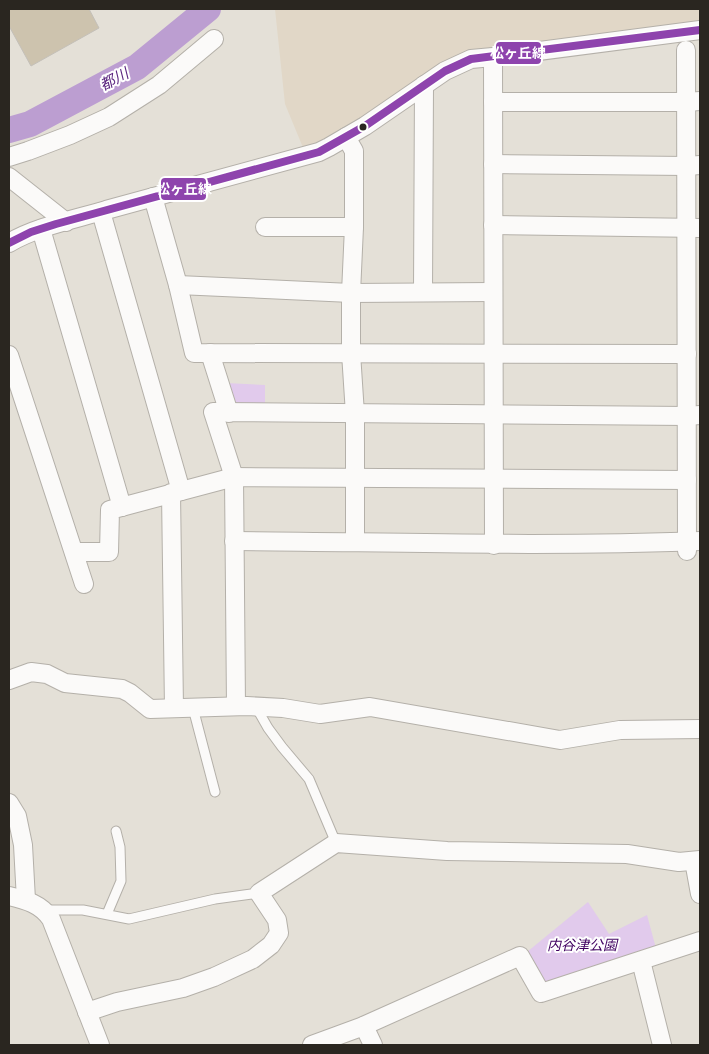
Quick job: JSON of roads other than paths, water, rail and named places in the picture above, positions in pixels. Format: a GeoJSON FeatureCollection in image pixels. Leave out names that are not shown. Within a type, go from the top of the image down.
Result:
{"type":"FeatureCollection","features":[{"type":"Feature","properties":{"kind":"street"},"geometry":{"type":"LineString","coordinates":[[9,243],[20,236],[41,229],[319,152],[365,126],[445,70],[471,59],[700,30]]}},
{"type":"Feature","properties":{"kind":"street"},"geometry":{"type":"LineString","coordinates":[[9,157],[28,152],[109,117],[159,84],[214,39]]}},
{"type":"Feature","properties":{"kind":"street"},"geometry":{"type":"LineString","coordinates":[[234,541],[691,545],[687,480],[693,416],[687,354],[693,228],[693,101],[686,50]]}},
{"type":"Feature","properties":{"kind":"street"},"geometry":{"type":"LineString","coordinates":[[493,57],[494,544]]}},
{"type":"Feature","properties":{"kind":"street"},"geometry":{"type":"LineString","coordinates":[[423,292],[424,85]]}},
{"type":"Feature","properties":{"kind":"street"},"geometry":{"type":"LineString","coordinates":[[493,102],[693,101]]}},
{"type":"Feature","properties":{"kind":"street"},"geometry":{"type":"LineString","coordinates":[[346,137],[354,151],[351,353],[355,414],[355,542]]}},
{"type":"Feature","properties":{"kind":"street"},"geometry":{"type":"LineString","coordinates":[[493,164],[693,165]]}},
{"type":"Feature","properties":{"kind":"street"},"geometry":{"type":"LineString","coordinates":[[9,177],[66,222]]}},
{"type":"Feature","properties":{"kind":"street"},"geometry":{"type":"LineString","coordinates":[[153,197],[178,285],[194,353],[687,354]]}},
{"type":"Feature","properties":{"kind":"street"},"geometry":{"type":"LineString","coordinates":[[101,212],[176,492],[174,708]]}},
{"type":"Feature","properties":{"kind":"street"},"geometry":{"type":"LineString","coordinates":[[493,226],[693,228]]}},
{"type":"Feature","properties":{"kind":"street"},"geometry":{"type":"LineString","coordinates":[[265,227],[354,227]]}},
{"type":"Feature","properties":{"kind":"street"},"geometry":{"type":"LineString","coordinates":[[41,229],[122,507]]}},
{"type":"Feature","properties":{"kind":"street"},"geometry":{"type":"LineString","coordinates":[[178,285],[351,293],[493,292]]}},
{"type":"Feature","properties":{"kind":"street"},"geometry":{"type":"LineString","coordinates":[[210,353],[229,413]]}},
{"type":"Feature","properties":{"kind":"street"},"geometry":{"type":"LineString","coordinates":[[9,356],[84,584]]}},
{"type":"Feature","properties":{"kind":"street"},"geometry":{"type":"LineString","coordinates":[[236,706],[234,477],[213,412],[693,416]]}},
{"type":"Feature","properties":{"kind":"street"},"geometry":{"type":"LineString","coordinates":[[74,552],[110,552],[110,510],[234,477],[687,480]]}},
{"type":"Feature","properties":{"kind":"street"},"geometry":{"type":"LineString","coordinates":[[9,680],[31,672],[47,674],[65,683],[122,689],[150,709],[256,706],[320,714],[370,707],[560,740],[620,730],[700,729]]}},
{"type":"Feature","properties":{"kind":"street"},"geometry":{"type":"LineString","coordinates":[[9,803],[17,816],[23,845],[26,900]]}},
{"type":"Feature","properties":{"kind":"street"},"geometry":{"type":"LineString","coordinates":[[87,1012],[117,1002],[184,988],[214,977],[253,958],[271,945],[279,933],[277,920],[259,892],[336,843],[447,851],[627,854],[679,862],[697,860],[700,894]]}},
{"type":"Feature","properties":{"kind":"street"},"geometry":{"type":"LineString","coordinates":[[9,896],[26,900],[45,910],[51,919],[100,1045]]}},
{"type":"Feature","properties":{"kind":"street"},"geometry":{"type":"LineString","coordinates":[[312,1045],[364,1026],[520,956],[541,993],[700,941]]}},
{"type":"Feature","properties":{"kind":"street"},"geometry":{"type":"LineString","coordinates":[[641,961],[656,1044]]}},
{"type":"Feature","properties":{"kind":"street"},"geometry":{"type":"LineString","coordinates":[[364,1026],[373,1045]]}},
{"type":"Feature","properties":{"kind":"lane"},"geometry":{"type":"LineString","coordinates":[[256,706],[268,728],[309,779],[336,843]]}},
{"type":"Feature","properties":{"kind":"lane"},"geometry":{"type":"LineString","coordinates":[[193,708],[215,792]]}},
{"type":"Feature","properties":{"kind":"lane"},"geometry":{"type":"LineString","coordinates":[[107,914],[121,881],[120,847],[116,831]]}},
{"type":"Feature","properties":{"kind":"lane"},"geometry":{"type":"LineString","coordinates":[[45,910],[83,910],[129,919],[215,899],[259,892]]}},
{"type":"Feature","properties":{"kind":"waterway","name":"都川"},"geometry":{"type":"LineString","coordinates":[[9,130],[30,124],[137,67],[208,9]]}},
{"type":"Feature","properties":{"kind":"park label","name":"内谷津公園"},"geometry":{"type":"Point","coordinates":[582,945]}}]}
